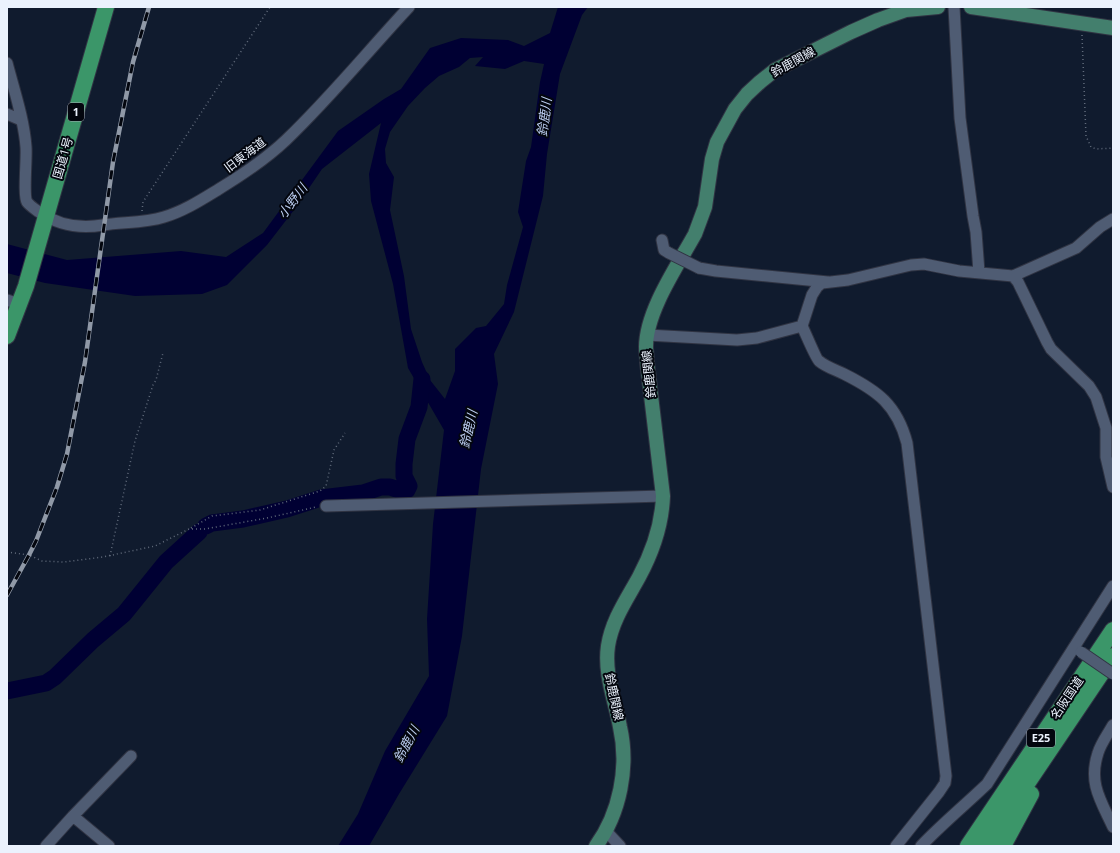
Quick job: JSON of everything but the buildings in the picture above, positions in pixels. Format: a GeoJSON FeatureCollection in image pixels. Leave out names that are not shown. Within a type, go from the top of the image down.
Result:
{"type":"FeatureCollection","features":[{"type":"Feature","properties":{"kind":"highway","name":"国道1号"},"geometry":{"type":"LineString","coordinates":[[7,336],[13,302],[26,286],[106,7]]}},
{"type":"Feature","properties":{"kind":"highway","name":"名阪国道"},"geometry":{"type":"LineString","coordinates":[[968,846],[1113,630]]}},
{"type":"Feature","properties":{"kind":"highway","name":"名阪国道"},"geometry":{"type":"LineString","coordinates":[[985,846],[1113,656]]}},
{"type":"Feature","properties":{"kind":"highway"},"geometry":{"type":"LineString","coordinates":[[1003,846],[1072,716]]}},
{"type":"Feature","properties":{"kind":"main road","name":"鈴鹿関線"},"geometry":{"type":"LineString","coordinates":[[596,846],[606,831],[616,806],[623,768],[621,728],[608,675],[608,645],[611,632],[620,610],[639,577],[652,550],[660,523],[663,496],[647,362],[647,335],[657,301],[699,225],[704,207],[712,159],[717,142],[735,109],[747,94],[775,70],[851,32],[906,10],[938,7]]}},
{"type":"Feature","properties":{"kind":"main road"},"geometry":{"type":"LineString","coordinates":[[971,7],[1113,28]]}},
{"type":"Feature","properties":{"kind":"street","name":"旧東海道"},"geometry":{"type":"LineString","coordinates":[[7,63],[26,147],[25,197],[28,204],[44,223],[62,223],[78,227],[94,227],[143,221],[163,218],[191,207],[231,182],[285,141],[409,7]]}},
{"type":"Feature","properties":{"kind":"street"},"geometry":{"type":"LineString","coordinates":[[954,7],[960,118],[976,232],[979,272]]}},
{"type":"Feature","properties":{"kind":"street"},"geometry":{"type":"LineString","coordinates":[[7,114],[21,120]]}},
{"type":"Feature","properties":{"kind":"street"},"geometry":{"type":"LineString","coordinates":[[896,846],[939,792],[945,783],[946,776],[907,443],[903,429],[894,410],[882,397],[864,384],[818,361],[802,326],[812,296],[817,287],[822,283],[848,280],[911,265],[924,264],[959,271],[1013,276],[1076,248],[1100,227],[1113,219]]}},
{"type":"Feature","properties":{"kind":"street"},"geometry":{"type":"LineString","coordinates":[[662,240],[664,250],[699,268],[716,271],[825,280],[830,283]]}},
{"type":"Feature","properties":{"kind":"street"},"geometry":{"type":"LineString","coordinates":[[1013,276],[1018,282],[1051,349],[1089,386],[1096,397],[1106,428],[1106,457],[1113,487]]}},
{"type":"Feature","properties":{"kind":"street"},"geometry":{"type":"LineString","coordinates":[[647,335],[737,340],[757,338],[802,326]]}},
{"type":"Feature","properties":{"kind":"street"},"geometry":{"type":"LineString","coordinates":[[326,506],[663,496]]}},
{"type":"Feature","properties":{"kind":"street"},"geometry":{"type":"LineString","coordinates":[[922,846],[947,820],[987,784],[1045,692],[1078,650],[1113,586]]}},
{"type":"Feature","properties":{"kind":"street"},"geometry":{"type":"LineString","coordinates":[[1078,650],[1113,674]]}},
{"type":"Feature","properties":{"kind":"street"},"geometry":{"type":"LineString","coordinates":[[1113,725],[1098,752],[1094,777],[1097,792],[1113,827]]}},
{"type":"Feature","properties":{"kind":"street"},"geometry":{"type":"LineString","coordinates":[[46,846],[131,756]]}},
{"type":"Feature","properties":{"kind":"street"},"geometry":{"type":"LineString","coordinates":[[73,816],[109,846]]}},
{"type":"Feature","properties":{"kind":"street"},"geometry":{"type":"LineString","coordinates":[[606,831],[620,846]]}},
{"type":"Feature","properties":{"kind":"path"},"geometry":{"type":"LineString","coordinates":[[143,221],[143,202],[270,7]]}},
{"type":"Feature","properties":{"kind":"path"},"geometry":{"type":"LineString","coordinates":[[1081,23],[1086,136],[1091,147],[1096,149],[1113,148]]}},
{"type":"Feature","properties":{"kind":"path"},"geometry":{"type":"LineString","coordinates":[[110,556],[136,441],[163,353]]}},
{"type":"Feature","properties":{"kind":"path"},"geometry":{"type":"LineString","coordinates":[[7,552],[29,555],[42,562],[64,562],[110,556],[155,546],[212,516],[260,510],[320,491],[326,486],[334,450],[345,434]]}},
{"type":"Feature","properties":{"kind":"path"},"geometry":{"type":"LineString","coordinates":[[189,529],[205,529],[267,518],[319,506],[326,506]]}},
{"type":"Feature","properties":{"kind":"water"},"geometry":{"type":"Polygon","coordinates":[[[558,7],[588,7],[582,15],[560,74],[547,154],[543,196],[514,312],[494,354],[498,384],[481,469],[462,636],[447,716],[369,846],[338,846],[358,814],[385,751],[429,676],[427,619],[433,524],[444,430],[408,368],[393,284],[371,201],[369,174],[381,123],[322,169],[294,210],[267,245],[227,285],[202,294],[135,296],[45,283],[7,273],[7,244],[67,260],[181,251],[226,257],[263,233],[338,131],[401,89],[430,48],[461,38],[508,40],[524,46],[550,33],[558,7]],[[483,57],[470,58],[459,67],[439,76],[425,88],[408,106],[390,132],[385,149],[386,163],[394,177],[390,210],[404,276],[411,329],[422,362],[430,380],[445,399],[455,371],[455,349],[476,328],[486,326],[504,304],[507,285],[523,227],[518,212],[526,161],[531,147],[544,64],[524,61],[505,69],[475,66],[483,57]]]}},
{"type":"Feature","properties":{"kind":"waterway"},"geometry":{"type":"LineString","coordinates":[[206,526],[212,523],[243,519],[287,509],[321,498],[363,493],[381,487],[390,487],[402,491],[407,490],[409,486],[404,476],[407,439],[419,407],[422,379]]}},
{"type":"Feature","properties":{"kind":"waterway"},"geometry":{"type":"LineString","coordinates":[[7,691],[46,683],[55,677],[93,640],[124,614],[166,562],[199,532]]}},
{"type":"Feature","properties":{"kind":"railway"},"geometry":{"type":"LineString","coordinates":[[7,595],[36,541],[57,487],[67,454],[85,362],[113,162],[133,62],[149,7]]}},
{"type":"Feature","properties":{"kind":"water label","name":"鈴鹿川"},"geometry":{"type":"Point","coordinates":[544,117]}},
{"type":"Feature","properties":{"kind":"water label","name":"小野川"},"geometry":{"type":"Point","coordinates":[292,201]}},
{"type":"Feature","properties":{"kind":"water label","name":"鈴鹿川"},"geometry":{"type":"Point","coordinates":[468,429]}},
{"type":"Feature","properties":{"kind":"water label","name":"鈴鹿川"},"geometry":{"type":"Point","coordinates":[406,744]}}]}
